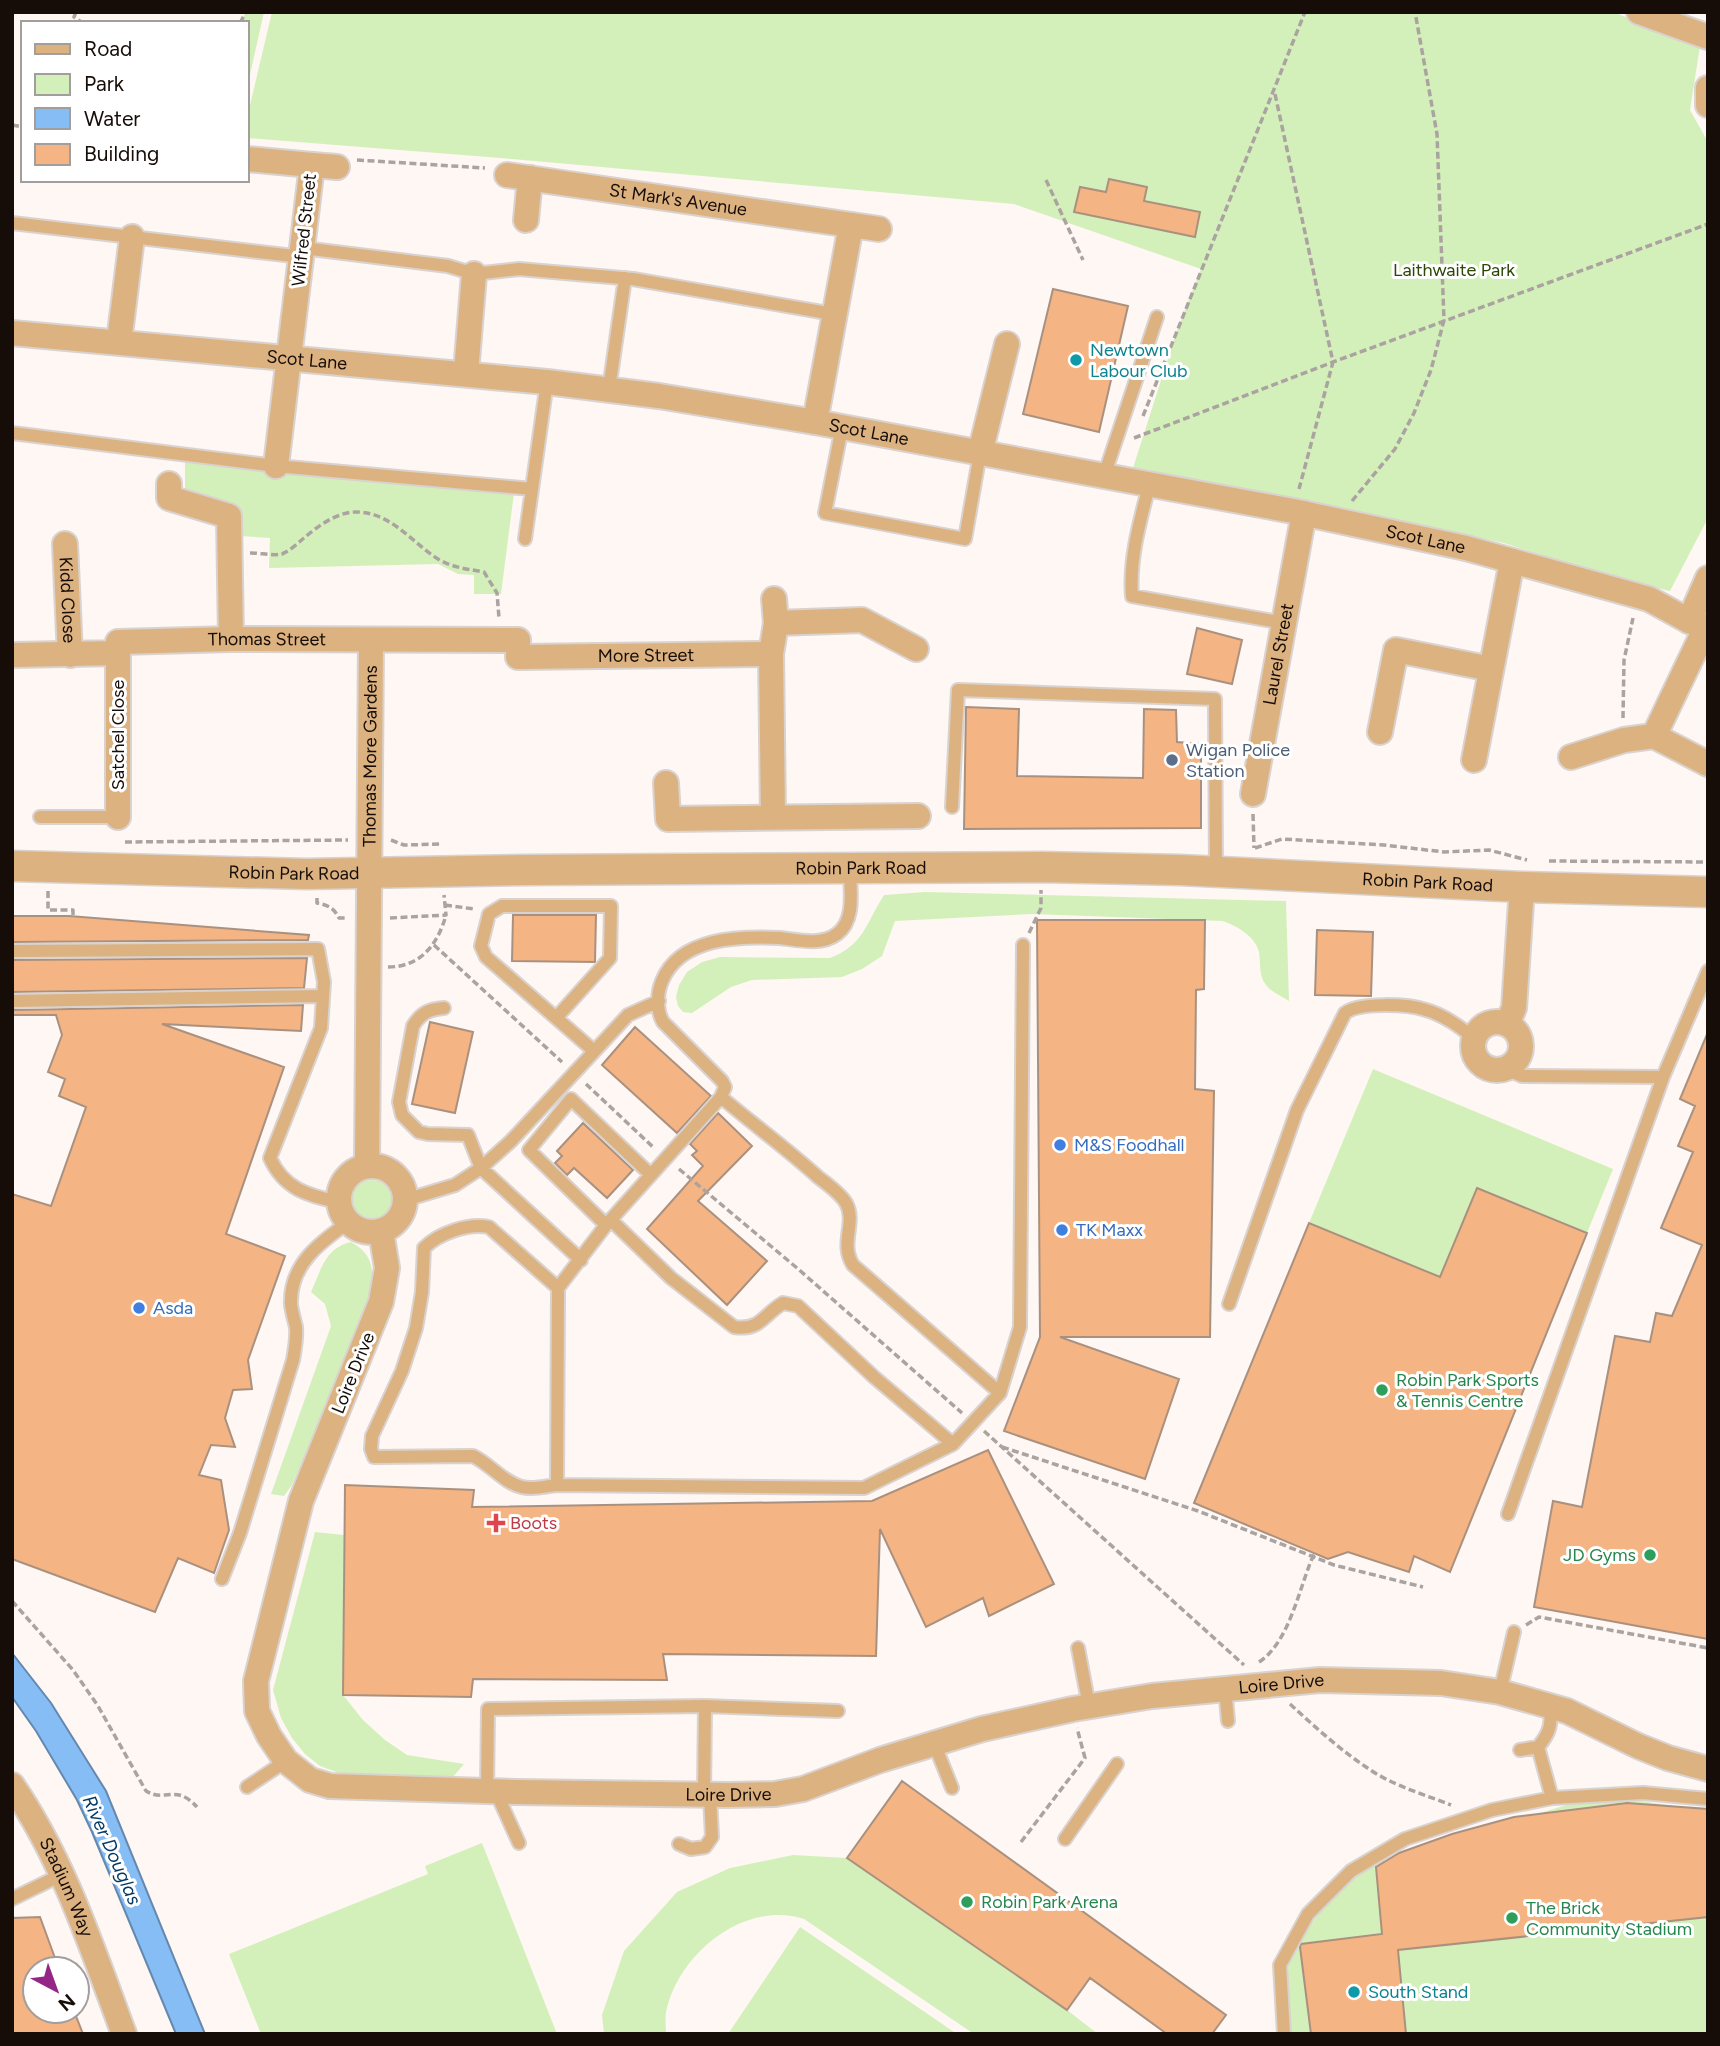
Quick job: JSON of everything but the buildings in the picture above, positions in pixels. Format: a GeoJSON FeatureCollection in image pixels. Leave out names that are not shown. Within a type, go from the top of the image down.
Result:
{"type":"FeatureCollection","features":[{"type":"Feature","properties":{"kind":"street"},"geometry":{"type":"LineString","coordinates":[[1639,12],[1708,37]]}},
{"type":"Feature","properties":{"kind":"street"},"geometry":{"type":"LineString","coordinates":[[1708,89],[1708,105]]}},
{"type":"Feature","properties":{"kind":"street","name":"Wilfred Street"},"geometry":{"type":"LineString","coordinates":[[248,159],[312,165],[276,466]]}},
{"type":"Feature","properties":{"kind":"street"},"geometry":{"type":"LineString","coordinates":[[312,165],[337,167]]}},
{"type":"Feature","properties":{"kind":"street"},"geometry":{"type":"LineString","coordinates":[[518,177],[526,220]]}},
{"type":"Feature","properties":{"kind":"street","name":"St Mark's Avenue"},"geometry":{"type":"LineString","coordinates":[[518,177],[879,229]]}},
{"type":"Feature","properties":{"kind":"street"},"geometry":{"type":"LineString","coordinates":[[815,422],[851,225]]}},
{"type":"Feature","properties":{"kind":"street"},"geometry":{"type":"LineString","coordinates":[[119,342],[132,237]]}},
{"type":"Feature","properties":{"kind":"street"},"geometry":{"type":"LineString","coordinates":[[466,373],[474,274]]}},
{"type":"Feature","properties":{"kind":"street","name":"Scot Lane"},"geometry":{"type":"LineString","coordinates":[[12,332],[547,382],[609,389],[815,422],[1298,512],[1466,548],[1650,599],[1701,625]]}},
{"type":"Feature","properties":{"kind":"street"},"geometry":{"type":"LineString","coordinates":[[980,453],[1007,344]]}},
{"type":"Feature","properties":{"kind":"street"},"geometry":{"type":"LineString","coordinates":[[169,484],[169,498],[229,516],[231,639]]}},
{"type":"Feature","properties":{"kind":"street","name":"Laurel Street"},"geometry":{"type":"LineString","coordinates":[[1253,794],[1284,622],[1298,512]]}},
{"type":"Feature","properties":{"kind":"street","name":"Kidd Close"},"geometry":{"type":"LineString","coordinates":[[65,544],[70,655]]}},
{"type":"Feature","properties":{"kind":"street"},"geometry":{"type":"LineString","coordinates":[[1474,760],[1512,561]]}},
{"type":"Feature","properties":{"kind":"street"},"geometry":{"type":"LineString","coordinates":[[1654,736],[1701,625],[1708,578]]}},
{"type":"Feature","properties":{"kind":"street"},"geometry":{"type":"LineString","coordinates":[[773,817],[772,654],[775,611],[862,620],[916,649]]}},
{"type":"Feature","properties":{"kind":"street","name":"Thomas Street"},"geometry":{"type":"LineString","coordinates":[[12,655],[118,653],[118,642],[231,639],[371,640],[509,649]]}},
{"type":"Feature","properties":{"kind":"street","name":"Thomas More Gardens"},"geometry":{"type":"LineString","coordinates":[[370,873],[371,640]]}},
{"type":"Feature","properties":{"kind":"street","name":"More Street"},"geometry":{"type":"LineString","coordinates":[[509,649],[772,654]]}},
{"type":"Feature","properties":{"kind":"street"},"geometry":{"type":"LineString","coordinates":[[1380,732],[1396,650],[1491,668]]}},
{"type":"Feature","properties":{"kind":"street","name":"Satchel Close"},"geometry":{"type":"LineString","coordinates":[[118,653],[118,817]]}},
{"type":"Feature","properties":{"kind":"street"},"geometry":{"type":"LineString","coordinates":[[1571,757],[1624,740],[1654,736],[1708,764]]}},
{"type":"Feature","properties":{"kind":"street"},"geometry":{"type":"LineString","coordinates":[[666,783],[667,819],[918,816]]}},
{"type":"Feature","properties":{"kind":"street","name":"Robin Park Road"},"geometry":{"type":"LineString","coordinates":[[12,866],[306,874],[1041,867],[1708,892]]}},
{"type":"Feature","properties":{"kind":"street"},"geometry":{"type":"LineString","coordinates":[[368,1166],[370,873]]}},
{"type":"Feature","properties":{"kind":"street"},"geometry":{"type":"LineString","coordinates":[[1507,1024],[1514,1008],[1522,887]]}},
{"type":"Feature","properties":{"kind":"street"},"geometry":{"type":"LineString","coordinates":[[1491,1023],[1507,1024],[1518,1035],[1521,1051],[1513,1065],[1506,1069],[1490,1070],[1477,1061],[1474,1038],[1484,1026],[1491,1023]]}},
{"type":"Feature","properties":{"kind":"street"},"geometry":{"type":"LineString","coordinates":[[368,1166],[386,1169],[394,1175],[404,1191],[405,1200],[398,1219],[381,1231],[358,1229],[344,1212],[343,1182],[358,1169],[368,1166]]}},
{"type":"Feature","properties":{"kind":"street","name":"Loire Drive"},"geometry":{"type":"LineString","coordinates":[[381,1231],[387,1268],[381,1301],[301,1501],[256,1681],[257,1711],[269,1735],[286,1761],[310,1780],[330,1786],[492,1791],[775,1794],[803,1789],[982,1729],[1081,1708],[1152,1696],[1320,1680],[1441,1684],[1500,1692],[1567,1711],[1638,1746],[1708,1769]]}},
{"type":"Feature","properties":{"kind":"street","name":"Stadium Way"},"geometry":{"type":"LineString","coordinates":[[12,1785],[31,1813],[63,1874],[124,2034]]}},
{"type":"Feature","properties":{"kind":"lane"},"geometry":{"type":"LineString","coordinates":[[12,223],[132,237],[448,266],[474,274],[519,269],[625,278],[833,314]]}},
{"type":"Feature","properties":{"kind":"lane"},"geometry":{"type":"LineString","coordinates":[[609,389],[625,278]]}},
{"type":"Feature","properties":{"kind":"lane"},"geometry":{"type":"LineString","coordinates":[[1111,478],[1157,317]]}},
{"type":"Feature","properties":{"kind":"lane"},"geometry":{"type":"LineString","coordinates":[[525,539],[547,382]]}},
{"type":"Feature","properties":{"kind":"lane"},"geometry":{"type":"LineString","coordinates":[[842,428],[825,513],[965,539],[980,453]]}},
{"type":"Feature","properties":{"kind":"lane"},"geometry":{"type":"LineString","coordinates":[[12,433],[276,466],[532,489]]}},
{"type":"Feature","properties":{"kind":"lane"},"geometry":{"type":"LineString","coordinates":[[1149,485],[1130,577],[1132,596],[1284,622]]}},
{"type":"Feature","properties":{"kind":"lane"},"geometry":{"type":"LineString","coordinates":[[952,807],[958,690],[1215,699],[1216,872]]}},
{"type":"Feature","properties":{"kind":"lane"},"geometry":{"type":"LineString","coordinates":[[40,817],[118,817]]}},
{"type":"Feature","properties":{"kind":"lane"},"geometry":{"type":"LineString","coordinates":[[557,1485],[558,1287],[608,1222],[721,1097],[725,1087],[663,1022],[658,1013],[660,986],[667,971],[680,956],[699,946],[726,940],[824,940],[836,935],[845,926],[850,915],[850,869]]}},
{"type":"Feature","properties":{"kind":"lane"},"geometry":{"type":"LineString","coordinates":[[556,1018],[610,958],[611,906],[502,906],[489,915],[481,946],[486,957],[556,1018],[594,1051]]}},
{"type":"Feature","properties":{"kind":"lane"},"geometry":{"type":"LineString","coordinates":[[558,1287],[489,1227],[479,1225],[447,1234],[424,1248],[420,1310],[410,1352],[372,1436],[371,1449],[374,1457],[473,1456],[512,1484],[525,1488],[557,1485],[864,1488],[953,1444],[1000,1393],[1020,1327],[1023,945]]}},
{"type":"Feature","properties":{"kind":"lane"},"geometry":{"type":"LineString","coordinates":[[12,951],[318,949],[324,982],[321,1028],[270,1158],[276,1171],[289,1185],[344,1212],[306,1258],[296,1278],[291,1296],[296,1342],[293,1360],[240,1533],[222,1579]]}},
{"type":"Feature","properties":{"kind":"lane"},"geometry":{"type":"LineString","coordinates":[[1508,1514],[1663,1077],[1708,971]]}},
{"type":"Feature","properties":{"kind":"lane"},"geometry":{"type":"LineString","coordinates":[[12,1001],[322,996]]}},
{"type":"Feature","properties":{"kind":"lane"},"geometry":{"type":"LineString","coordinates":[[405,1200],[455,1185],[481,1168],[511,1141],[628,1015],[659,1001]]}},
{"type":"Feature","properties":{"kind":"lane"},"geometry":{"type":"LineString","coordinates":[[1229,1304],[1297,1110],[1345,1013],[1351,1008],[1378,1005],[1426,1009],[1454,1023],[1474,1038]]}},
{"type":"Feature","properties":{"kind":"lane"},"geometry":{"type":"LineString","coordinates":[[444,1008],[433,1008],[419,1016],[413,1026],[399,1102],[402,1115],[419,1132],[468,1135],[481,1168],[581,1260]]}},
{"type":"Feature","properties":{"kind":"lane"},"geometry":{"type":"LineString","coordinates":[[1506,1069],[1522,1076],[1663,1077]]}},
{"type":"Feature","properties":{"kind":"lane"},"geometry":{"type":"LineString","coordinates":[[721,1097],[783,1146],[847,1204],[850,1221],[846,1255],[853,1265],[1000,1393]]}},
{"type":"Feature","properties":{"kind":"lane"},"geometry":{"type":"LineString","coordinates":[[652,1175],[570,1099],[529,1150],[671,1278],[734,1327],[746,1329],[756,1326],[783,1303],[797,1306],[874,1377],[953,1444]]}},
{"type":"Feature","properties":{"kind":"lane"},"geometry":{"type":"LineString","coordinates":[[1500,1692],[1514,1632]]}},
{"type":"Feature","properties":{"kind":"lane"},"geometry":{"type":"LineString","coordinates":[[1078,1648],[1081,1708]]}},
{"type":"Feature","properties":{"kind":"lane"},"geometry":{"type":"LineString","coordinates":[[1225,1688],[1228,1721]]}},
{"type":"Feature","properties":{"kind":"lane"},"geometry":{"type":"LineString","coordinates":[[679,1844],[691,1849],[705,1847],[712,1837],[707,1795],[705,1706]]}},
{"type":"Feature","properties":{"kind":"lane"},"geometry":{"type":"LineString","coordinates":[[519,1843],[492,1791],[488,1709],[705,1706],[838,1711]]}},
{"type":"Feature","properties":{"kind":"lane"},"geometry":{"type":"LineString","coordinates":[[1520,1750],[1538,1747],[1549,1734],[1552,1723],[1550,1706]]}},
{"type":"Feature","properties":{"kind":"lane"},"geometry":{"type":"LineString","coordinates":[[934,1743],[952,1788]]}},
{"type":"Feature","properties":{"kind":"lane"},"geometry":{"type":"LineString","coordinates":[[1538,1747],[1552,1798]]}},
{"type":"Feature","properties":{"kind":"lane"},"geometry":{"type":"LineString","coordinates":[[247,1787],[286,1761]]}},
{"type":"Feature","properties":{"kind":"lane"},"geometry":{"type":"LineString","coordinates":[[1065,1839],[1116,1764]]}},
{"type":"Feature","properties":{"kind":"lane"},"geometry":{"type":"LineString","coordinates":[[1284,2034],[1280,1965],[1308,1914],[1351,1871],[1405,1839],[1476,1816],[1552,1798],[1643,1793],[1708,1799]]}},
{"type":"Feature","properties":{"kind":"lane"},"geometry":{"type":"LineString","coordinates":[[12,1899],[63,1874]]}},
{"type":"Feature","properties":{"kind":"path"},"geometry":{"type":"LineString","coordinates":[[1111,478],[1134,439],[1305,12]]}},
{"type":"Feature","properties":{"kind":"path"},"geometry":{"type":"LineString","coordinates":[[1336,520],[1395,449],[1414,413],[1431,370],[1444,320],[1437,134],[1415,12]]}},
{"type":"Feature","properties":{"kind":"path"},"geometry":{"type":"LineString","coordinates":[[1274,92],[1333,362],[1298,512]]}},
{"type":"Feature","properties":{"kind":"path"},"geometry":{"type":"LineString","coordinates":[[337,167],[347,159],[496,169],[518,177]]}},
{"type":"Feature","properties":{"kind":"path"},"geometry":{"type":"LineString","coordinates":[[1046,180],[1083,260]]}},
{"type":"Feature","properties":{"kind":"path"},"geometry":{"type":"LineString","coordinates":[[1134,439],[1444,320],[1708,224]]}},
{"type":"Feature","properties":{"kind":"path"},"geometry":{"type":"LineString","coordinates":[[231,552],[282,554],[337,516],[352,512],[376,515],[389,521],[438,559],[456,567],[484,572],[497,593],[509,649]]}},
{"type":"Feature","properties":{"kind":"path"},"geometry":{"type":"LineString","coordinates":[[1624,740],[1624,660],[1637,596]]}},
{"type":"Feature","properties":{"kind":"path"},"geometry":{"type":"LineString","coordinates":[[1253,794],[1254,848]]}},
{"type":"Feature","properties":{"kind":"path"},"geometry":{"type":"LineString","coordinates":[[122,842],[342,840]]}},
{"type":"Feature","properties":{"kind":"path"},"geometry":{"type":"LineString","coordinates":[[1023,945],[1041,908],[1041,867]]}},
{"type":"Feature","properties":{"kind":"path"},"geometry":{"type":"LineString","coordinates":[[48,888],[48,910],[73,910],[73,916]]}},
{"type":"Feature","properties":{"kind":"path"},"geometry":{"type":"LineString","coordinates":[[393,968],[415,961],[435,945],[446,915],[444,894]]}},
{"type":"Feature","properties":{"kind":"path"},"geometry":{"type":"LineString","coordinates":[[317,904],[327,905],[335,910],[339,918]]}},
{"type":"Feature","properties":{"kind":"path"},"geometry":{"type":"LineString","coordinates":[[445,905],[469,907],[489,915]]}},
{"type":"Feature","properties":{"kind":"path"},"geometry":{"type":"LineString","coordinates":[[401,918],[446,915]]}},
{"type":"Feature","properties":{"kind":"path"},"geometry":{"type":"LineString","coordinates":[[435,945],[666,1158],[797,1268],[972,1422],[1235,1659],[1249,1668],[1272,1654],[1296,1604],[1314,1555]]}},
{"type":"Feature","properties":{"kind":"path"},"geometry":{"type":"LineString","coordinates":[[1000,1447],[1198,1511],[1334,1565],[1423,1587]]}},
{"type":"Feature","properties":{"kind":"path"},"geometry":{"type":"LineString","coordinates":[[12,1601],[73,1670],[98,1706],[146,1791],[154,1796],[176,1793],[187,1796],[197,1807]]}},
{"type":"Feature","properties":{"kind":"path"},"geometry":{"type":"LineString","coordinates":[[1514,1632],[1539,1617],[1708,1648]]}},
{"type":"Feature","properties":{"kind":"path"},"geometry":{"type":"LineString","coordinates":[[1269,1684],[1318,1730],[1367,1769],[1476,1816]]}},
{"type":"Feature","properties":{"kind":"path"},"geometry":{"type":"LineString","coordinates":[[1021,1842],[1085,1758],[1081,1708]]}},
{"type":"Feature","properties":{"kind":"green space"},"geometry":{"type":"Polygon","coordinates":[[[246,12],[264,12],[248,84],[248,21],[241,21],[246,12]]]}},
{"type":"Feature","properties":{"kind":"green space","name":"Laithwaite Park"},"geometry":{"type":"Polygon","coordinates":[[[272,12],[1613,12],[1700,46],[1690,110],[1708,142],[1708,518],[1670,591],[1606,577],[1504,543],[1133,468],[1177,330],[1201,269],[1014,204],[248,138],[248,114],[272,12]]]}},
{"type":"Feature","properties":{"kind":"green space"},"geometry":{"type":"Polygon","coordinates":[[[185,460],[514,493],[501,594],[474,594],[474,575],[458,574],[438,564],[269,568],[270,538],[240,536],[238,506],[196,502],[185,490],[185,460]]]}},
{"type":"Feature","properties":{"kind":"green space"},"geometry":{"type":"Polygon","coordinates":[[[925,892],[1286,901],[1289,1001],[1271,990],[1263,981],[1259,952],[1254,941],[1233,925],[1222,921],[1033,914],[895,921],[882,956],[862,969],[842,977],[752,980],[731,987],[692,1013],[683,1012],[678,1006],[676,997],[679,985],[687,972],[702,962],[720,957],[830,958],[857,940],[884,895],[925,892]]]}},
{"type":"Feature","properties":{"kind":"green space"},"geometry":{"type":"Polygon","coordinates":[[[1373,1069],[1613,1169],[1587,1233],[1477,1188],[1440,1277],[1309,1223],[1373,1069]]]}},
{"type":"Feature","properties":{"kind":"green space"},"geometry":{"type":"Polygon","coordinates":[[[372,1180],[386,1186],[392,1200],[386,1214],[372,1220],[358,1214],[352,1200],[358,1186],[372,1180]]]}},
{"type":"Feature","properties":{"kind":"green space"},"geometry":{"type":"Polygon","coordinates":[[[351,1242],[361,1249],[371,1265],[372,1284],[365,1316],[292,1485],[284,1496],[271,1494],[331,1326],[325,1304],[311,1292],[330,1255],[335,1249],[351,1242]]]}},
{"type":"Feature","properties":{"kind":"green space"},"geometry":{"type":"Polygon","coordinates":[[[315,1532],[344,1535],[343,1695],[363,1720],[407,1755],[464,1764],[452,1778],[339,1773],[320,1766],[305,1754],[292,1738],[281,1718],[273,1690],[315,1532]]]}},
{"type":"Feature","properties":{"kind":"green space","name":"Robin Park Arena"},"geometry":{"type":"Polygon","coordinates":[[[902,1781],[1167,2034],[1090,1978],[1067,2010],[1098,2034],[974,2034],[804,1919],[781,1915],[759,1917],[737,1925],[699,1952],[684,1970],[673,1991],[666,2012],[666,2034],[604,2034],[602,2015],[624,1951],[677,1892],[730,1868],[793,1855],[847,1858],[902,1781]]]}},
{"type":"Feature","properties":{"kind":"green space","name":"The Brick Community Stadium"},"geometry":{"type":"Polygon","coordinates":[[[1599,1795],[1708,1811],[1708,2034],[1288,2034],[1280,1965],[1351,1871],[1599,1795]]]}},
{"type":"Feature","properties":{"kind":"green space"},"geometry":{"type":"Polygon","coordinates":[[[482,1843],[557,2034],[261,2034],[229,1954],[428,1874],[425,1866],[482,1843]]]}},
{"type":"Feature","properties":{"kind":"green space"},"geometry":{"type":"Polygon","coordinates":[[[800,1927],[957,2034],[728,2034],[800,1927]]]}},
{"type":"Feature","properties":{"kind":"water","name":"River Douglas"},"geometry":{"type":"Polygon","coordinates":[[[12,1653],[51,1703],[106,1791],[205,2034],[176,2034],[77,1800],[36,1731],[12,1697],[12,1653]]]}},
{"type":"Feature","properties":{"kind":"place","name":"Newtown Labour Club"},"geometry":{"type":"Point","coordinates":[1076,360]}},
{"type":"Feature","properties":{"kind":"place","name":"Wigan Police Station"},"geometry":{"type":"Point","coordinates":[1172,760]}},
{"type":"Feature","properties":{"kind":"place","name":"M&S Foodhall"},"geometry":{"type":"Point","coordinates":[1060,1145]}},
{"type":"Feature","properties":{"kind":"place","name":"TK Maxx"},"geometry":{"type":"Point","coordinates":[1062,1230]}},
{"type":"Feature","properties":{"kind":"place","name":"Asda"},"geometry":{"type":"Point","coordinates":[139,1308]}},
{"type":"Feature","properties":{"kind":"place","name":"Robin Park Sports & Tennis Centre"},"geometry":{"type":"Point","coordinates":[1382,1390]}},
{"type":"Feature","properties":{"kind":"place","name":"Boots"},"geometry":{"type":"Point","coordinates":[496,1523]}},
{"type":"Feature","properties":{"kind":"place","name":"JD Gyms"},"geometry":{"type":"Point","coordinates":[1650,1555]}},
{"type":"Feature","properties":{"kind":"place","name":"Robin Park Arena"},"geometry":{"type":"Point","coordinates":[967,1902]}},
{"type":"Feature","properties":{"kind":"place","name":"The Brick Community Stadium"},"geometry":{"type":"Point","coordinates":[1512,1918]}},
{"type":"Feature","properties":{"kind":"place","name":"South Stand"},"geometry":{"type":"Point","coordinates":[1354,1992]}}]}
